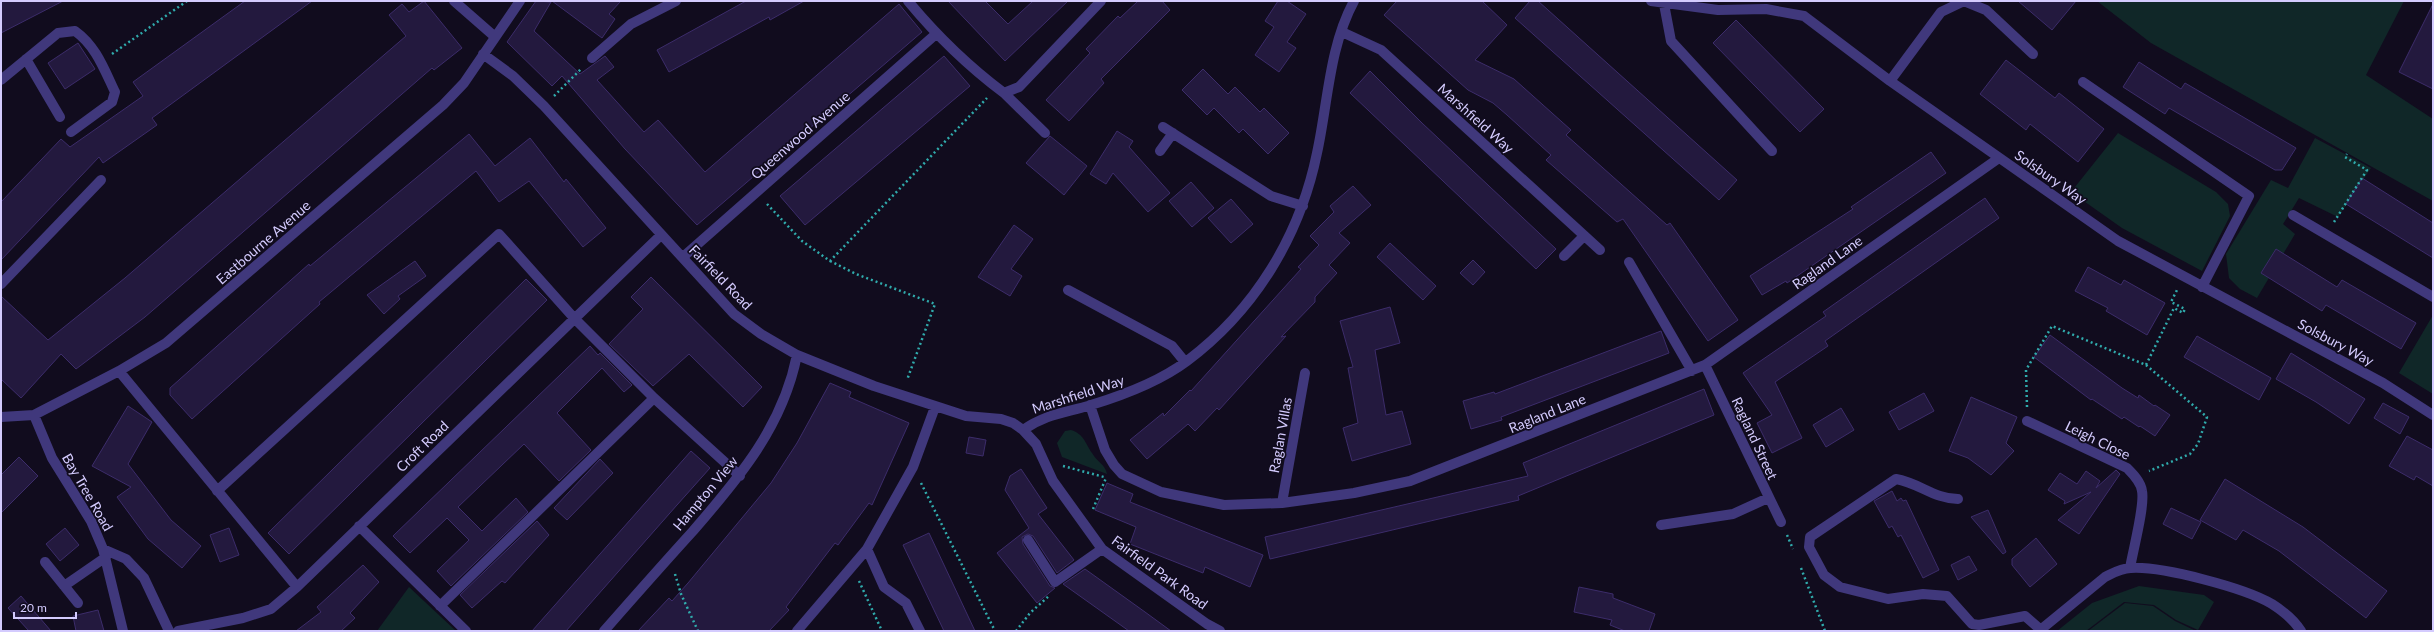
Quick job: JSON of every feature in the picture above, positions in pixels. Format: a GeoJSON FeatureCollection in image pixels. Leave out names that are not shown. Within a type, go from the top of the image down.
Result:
{"type":"FeatureCollection","features":[{"type":"Feature","properties":{"kind":"street"},"geometry":{"type":"LineString","coordinates":[[454,1],[494,36]]}},
{"type":"Feature","properties":{"kind":"street","name":"Eastbourne Avenue"},"geometry":{"type":"LineString","coordinates":[[34,415],[119,371],[166,343],[443,105],[464,84],[494,36],[520,1]]}},
{"type":"Feature","properties":{"kind":"street"},"geometry":{"type":"LineString","coordinates":[[592,58],[631,24],[676,1]]}},
{"type":"Feature","properties":{"kind":"street"},"geometry":{"type":"LineString","coordinates":[[908,1],[936,34],[1000,90],[1045,133]]}},
{"type":"Feature","properties":{"kind":"street"},"geometry":{"type":"LineString","coordinates":[[1000,90],[1019,87],[1101,1]]}},
{"type":"Feature","properties":{"kind":"street","name":"Marshfield Way"},"geometry":{"type":"LineString","coordinates":[[1024,430],[1038,419],[1090,405],[1135,389],[1185,362],[1235,319],[1256,293],[1281,253],[1303,206],[1317,153],[1328,83],[1342,32],[1354,1]]}},
{"type":"Feature","properties":{"kind":"street"},"geometry":{"type":"LineString","coordinates":[[1651,1],[1664,4],[1718,10],[1762,5]]}},
{"type":"Feature","properties":{"kind":"street"},"geometry":{"type":"LineString","coordinates":[[1890,81],[1941,12],[1964,1],[1986,10],[2033,54]]}},
{"type":"Feature","properties":{"kind":"street"},"geometry":{"type":"LineString","coordinates":[[1664,4],[1671,41],[1772,152]]}},
{"type":"Feature","properties":{"kind":"street","name":"Solsbury Way"},"geometry":{"type":"LineString","coordinates":[[1762,5],[1804,16],[1890,81],[2118,241],[2383,383],[2433,415]]}},
{"type":"Feature","properties":{"kind":"street"},"geometry":{"type":"LineString","coordinates":[[1,80],[58,33],[75,31],[87,40],[101,62],[115,92],[112,102],[71,132]]}},
{"type":"Feature","properties":{"kind":"street","name":"Marshfield Way"},"geometry":{"type":"LineString","coordinates":[[1342,32],[1381,50],[1600,250]]}},
{"type":"Feature","properties":{"kind":"street","name":"Queenwood Avenue"},"geometry":{"type":"LineString","coordinates":[[683,257],[936,34]]}},
{"type":"Feature","properties":{"kind":"street","name":"Fairfield Road"},"geometry":{"type":"LineString","coordinates":[[483,54],[513,76],[544,106],[660,236],[683,257],[734,314],[761,334],[797,355],[901,395],[966,416],[1001,419],[1013,423],[1024,430]]}},
{"type":"Feature","properties":{"kind":"street"},"geometry":{"type":"LineString","coordinates":[[26,59],[60,117]]}},
{"type":"Feature","properties":{"kind":"street"},"geometry":{"type":"LineString","coordinates":[[2083,82],[2249,196],[2202,286]]}},
{"type":"Feature","properties":{"kind":"street"},"geometry":{"type":"LineString","coordinates":[[1163,126],[1271,196],[1303,206]]}},
{"type":"Feature","properties":{"kind":"street"},"geometry":{"type":"LineString","coordinates":[[1160,151],[1173,133]]}},
{"type":"Feature","properties":{"kind":"street","name":"Ragland Lane"},"geometry":{"type":"LineString","coordinates":[[1090,405],[1105,450],[1114,465],[1122,474],[1161,492],[1224,505],[1282,503],[1354,493],[1410,481],[1705,365],[1999,158]]}},
{"type":"Feature","properties":{"kind":"street"},"geometry":{"type":"LineString","coordinates":[[1,284],[100,180]]}},
{"type":"Feature","properties":{"kind":"street"},"geometry":{"type":"LineString","coordinates":[[2293,215],[2433,297]]}},
{"type":"Feature","properties":{"kind":"street"},"geometry":{"type":"LineString","coordinates":[[217,491],[499,234],[574,318],[654,398],[740,476]]}},
{"type":"Feature","properties":{"kind":"street","name":"Croft Road"},"geometry":{"type":"LineString","coordinates":[[178,631],[243,618],[271,609],[297,587],[660,236]]}},
{"type":"Feature","properties":{"kind":"street"},"geometry":{"type":"LineString","coordinates":[[1564,256],[1584,236]]}},
{"type":"Feature","properties":{"kind":"street"},"geometry":{"type":"LineString","coordinates":[[1629,262],[1692,371]]}},
{"type":"Feature","properties":{"kind":"street"},"geometry":{"type":"LineString","coordinates":[[1068,290],[1172,346],[1185,362]]}},
{"type":"Feature","properties":{"kind":"street","name":"Hampton View"},"geometry":{"type":"LineString","coordinates":[[604,631],[740,476],[771,428],[784,402],[792,379],[797,355]]}},
{"type":"Feature","properties":{"kind":"street","name":"Ragland Street"},"geometry":{"type":"LineString","coordinates":[[1705,365],[1768,498],[1781,522]]}},
{"type":"Feature","properties":{"kind":"street"},"geometry":{"type":"LineString","coordinates":[[119,371],[297,587]]}},
{"type":"Feature","properties":{"kind":"street","name":"Raglan Villas"},"geometry":{"type":"LineString","coordinates":[[1282,503],[1305,373]]}},
{"type":"Feature","properties":{"kind":"street"},"geometry":{"type":"LineString","coordinates":[[440,606],[654,398]]}},
{"type":"Feature","properties":{"kind":"street"},"geometry":{"type":"LineString","coordinates":[[797,631],[867,549],[913,467],[935,407]]}},
{"type":"Feature","properties":{"kind":"street"},"geometry":{"type":"LineString","coordinates":[[1,417],[34,415]]}},
{"type":"Feature","properties":{"kind":"street","name":"Bay Tree Road"},"geometry":{"type":"LineString","coordinates":[[34,415],[52,458],[91,521],[105,553],[126,559],[144,578],[169,631]]}},
{"type":"Feature","properties":{"kind":"street","name":"Leigh Close"},"geometry":{"type":"LineString","coordinates":[[2027,421],[2127,468],[2137,479],[2142,490],[2143,503],[2130,568]]}},
{"type":"Feature","properties":{"kind":"street","name":"Fairfield Park Road"},"geometry":{"type":"LineString","coordinates":[[1024,430],[1036,444],[1053,481],[1102,549],[1205,628],[1220,631]]}},
{"type":"Feature","properties":{"kind":"street"},"geometry":{"type":"LineString","coordinates":[[1958,499],[1946,499],[1908,481],[1896,479],[1810,537],[1809,548],[1824,575],[1840,587],[1888,599],[1923,594],[1947,596],[1972,624],[1979,625],[2025,616],[2040,630],[2105,577],[2130,568],[2148,568],[2201,579],[2250,594],[2273,605],[2296,622],[2301,631]]}},
{"type":"Feature","properties":{"kind":"street"},"geometry":{"type":"LineString","coordinates":[[1661,525],[1733,514],[1768,498]]}},
{"type":"Feature","properties":{"kind":"street"},"geometry":{"type":"LineString","coordinates":[[359,526],[466,631]]}},
{"type":"Feature","properties":{"kind":"street"},"geometry":{"type":"LineString","coordinates":[[1028,540],[1055,582],[1102,549]]}},
{"type":"Feature","properties":{"kind":"street"},"geometry":{"type":"LineString","coordinates":[[867,549],[884,587],[906,603],[920,631]]}},
{"type":"Feature","properties":{"kind":"street"},"geometry":{"type":"LineString","coordinates":[[64,586],[105,553],[123,631]]}},
{"type":"Feature","properties":{"kind":"street"},"geometry":{"type":"LineString","coordinates":[[45,562],[78,603]]}},
{"type":"Feature","properties":{"kind":"path"},"geometry":{"type":"LineString","coordinates":[[101,62],[187,1]]}},
{"type":"Feature","properties":{"kind":"path"},"geometry":{"type":"LineString","coordinates":[[544,106],[592,58]]}},
{"type":"Feature","properties":{"kind":"path"},"geometry":{"type":"LineString","coordinates":[[830,261],[1000,90]]}},
{"type":"Feature","properties":{"kind":"path"},"geometry":{"type":"LineString","coordinates":[[2326,234],[2367,170],[2345,157],[2347,154]]}},
{"type":"Feature","properties":{"kind":"path"},"geometry":{"type":"LineString","coordinates":[[756,193],[802,242],[830,261],[856,274],[935,304],[901,395]]}},
{"type":"Feature","properties":{"kind":"path"},"geometry":{"type":"LineString","coordinates":[[2146,365],[2174,308],[2183,313],[2185,310],[2171,302],[2176,291]]}},
{"type":"Feature","properties":{"kind":"path"},"geometry":{"type":"LineString","coordinates":[[2027,421],[2026,370],[2052,326],[2146,365],[2207,417],[2198,444],[2190,454],[2137,479]]}},
{"type":"Feature","properties":{"kind":"path"},"geometry":{"type":"LineString","coordinates":[[1043,461],[1106,478]]}},
{"type":"Feature","properties":{"kind":"path"},"geometry":{"type":"LineString","coordinates":[[1094,506],[1106,478],[1114,465]]}},
{"type":"Feature","properties":{"kind":"path"},"geometry":{"type":"LineString","coordinates":[[913,467],[995,631]]}},
{"type":"Feature","properties":{"kind":"path"},"geometry":{"type":"LineString","coordinates":[[1781,522],[1795,555]]}},
{"type":"Feature","properties":{"kind":"path"},"geometry":{"type":"LineString","coordinates":[[670,557],[681,594],[698,631]]}},
{"type":"Feature","properties":{"kind":"path"},"geometry":{"type":"LineString","coordinates":[[1798,562],[1825,631]]}},
{"type":"Feature","properties":{"kind":"path"},"geometry":{"type":"LineString","coordinates":[[853,566],[882,631]]}},
{"type":"Feature","properties":{"kind":"green space"},"geometry":{"type":"Polygon","coordinates":[[[2097,1],[2404,1],[2366,75],[2433,119],[2433,201],[2151,43],[2097,1]]]}},
{"type":"Feature","properties":{"kind":"green space"},"geometry":{"type":"Polygon","coordinates":[[[2118,133],[2216,192],[2228,204],[2230,216],[2202,271],[2122,228],[2071,192],[2118,133]]]}},
{"type":"Feature","properties":{"kind":"green space"},"geometry":{"type":"Polygon","coordinates":[[[2315,138],[2371,168],[2338,217],[2299,198],[2283,224],[2295,234],[2257,298],[2240,289],[2229,278],[2226,254],[2271,180],[2288,188],[2315,138]]]}},
{"type":"Feature","properties":{"kind":"green space"},"geometry":{"type":"Polygon","coordinates":[[[2433,315],[2433,394],[2399,373],[2433,315]]]}},
{"type":"Feature","properties":{"kind":"green space"},"geometry":{"type":"Polygon","coordinates":[[[1071,430],[1082,436],[1094,456],[1105,468],[1107,474],[1062,457],[1057,443],[1065,431],[1071,430]]]}},
{"type":"Feature","properties":{"kind":"green space"},"geometry":{"type":"Polygon","coordinates":[[[2139,586],[2204,595],[2214,602],[2198,630],[2176,620],[2154,605],[2124,602],[2086,631],[2057,631],[2092,603],[2139,586]]]}},
{"type":"Feature","properties":{"kind":"green space"},"geometry":{"type":"Polygon","coordinates":[[[409,587],[456,631],[377,631],[409,587]]]}},
{"type":"Feature","properties":{"kind":"green space"},"geometry":{"type":"Polygon","coordinates":[[[2125,603],[2153,606],[2175,621],[2196,631],[2088,631],[2125,603]]]}},
{"type":"Feature","properties":{"kind":"building"},"geometry":{"type":"Polygon","coordinates":[[[1,1],[63,1],[1,33],[1,1]]]}},
{"type":"Feature","properties":{"kind":"building"},"geometry":{"type":"Polygon","coordinates":[[[245,1],[312,1],[152,118],[157,125],[103,163],[99,157],[1,260],[1,202],[61,139],[70,147],[143,96],[133,82],[245,1]]]}},
{"type":"Feature","properties":{"kind":"building"},"geometry":{"type":"Polygon","coordinates":[[[424,1],[462,48],[434,70],[432,68],[145,317],[76,369],[61,354],[21,398],[1,379],[1,296],[48,340],[125,278],[406,36],[389,15],[402,4],[409,12],[424,1]]]}},
{"type":"Feature","properties":{"kind":"building"},"geometry":{"type":"Polygon","coordinates":[[[536,1],[551,2],[534,31],[580,74],[605,56],[614,67],[597,80],[644,132],[658,120],[705,172],[899,4],[922,32],[697,225],[625,149],[562,76],[552,86],[507,42],[536,1]]]}},
{"type":"Feature","properties":{"kind":"building"},"geometry":{"type":"Polygon","coordinates":[[[552,1],[621,1],[609,14],[615,19],[602,38],[552,1]]]}},
{"type":"Feature","properties":{"kind":"building"},"geometry":{"type":"Polygon","coordinates":[[[746,1],[804,1],[770,20],[769,17],[669,72],[657,50],[746,1]]]}},
{"type":"Feature","properties":{"kind":"building"},"geometry":{"type":"Polygon","coordinates":[[[948,1],[985,1],[1008,24],[1033,1],[1068,1],[1005,61],[948,1]]]}},
{"type":"Feature","properties":{"kind":"building"},"geometry":{"type":"Polygon","coordinates":[[[1138,1],[1162,1],[1170,10],[1101,79],[1104,83],[1069,121],[1046,100],[1090,53],[1086,49],[1118,16],[1120,18],[1138,1]]]}},
{"type":"Feature","properties":{"kind":"building"},"geometry":{"type":"Polygon","coordinates":[[[1278,1],[1287,1],[1306,14],[1287,42],[1296,48],[1279,72],[1255,55],[1274,27],[1265,21],[1278,1]]]}},
{"type":"Feature","properties":{"kind":"building"},"geometry":{"type":"Polygon","coordinates":[[[1397,1],[1482,1],[1507,25],[1475,60],[1514,79],[1571,130],[1566,135],[1667,225],[1670,223],[1738,320],[1708,341],[1623,219],[1617,222],[1546,160],[1551,155],[1507,115],[1493,103],[1468,90],[1384,15],[1397,1]]]}},
{"type":"Feature","properties":{"kind":"building"},"geometry":{"type":"Polygon","coordinates":[[[1530,1],[1538,1],[1737,180],[1719,200],[1515,18],[1530,1]]]}},
{"type":"Feature","properties":{"kind":"building"},"geometry":{"type":"Polygon","coordinates":[[[2018,1],[2076,1],[2052,30],[2018,1]]]}},
{"type":"Feature","properties":{"kind":"building"},"geometry":{"type":"Polygon","coordinates":[[[2433,4],[2433,89],[2399,72],[2433,4]]]}},
{"type":"Feature","properties":{"kind":"building"},"geometry":{"type":"Polygon","coordinates":[[[1736,20],[1824,109],[1800,132],[1713,43],[1736,20]]]}},
{"type":"Feature","properties":{"kind":"building"},"geometry":{"type":"Polygon","coordinates":[[[78,43],[95,69],[65,89],[48,63],[78,43]]]}},
{"type":"Feature","properties":{"kind":"building"},"geometry":{"type":"Polygon","coordinates":[[[944,56],[970,86],[805,225],[780,196],[944,56]]]}},
{"type":"Feature","properties":{"kind":"building"},"geometry":{"type":"Polygon","coordinates":[[[2006,60],[2055,98],[2059,93],[2104,129],[2078,162],[2030,124],[2026,130],[1980,94],[2006,60]]]}},
{"type":"Feature","properties":{"kind":"building"},"geometry":{"type":"Polygon","coordinates":[[[2139,62],[2181,89],[2185,83],[2296,148],[2282,170],[2275,170],[2169,108],[2165,114],[2123,87],[2139,62]]]}},
{"type":"Feature","properties":{"kind":"building"},"geometry":{"type":"Polygon","coordinates":[[[1203,69],[1228,94],[1235,87],[1260,112],[1264,108],[1289,133],[1268,154],[1243,129],[1239,133],[1214,108],[1207,115],[1182,90],[1203,69]]]}},
{"type":"Feature","properties":{"kind":"building"},"geometry":{"type":"Polygon","coordinates":[[[1370,71],[1422,123],[1556,249],[1536,269],[1350,93],[1370,71]]]}},
{"type":"Feature","properties":{"kind":"building"},"geometry":{"type":"Polygon","coordinates":[[[1117,131],[1133,141],[1129,147],[1170,193],[1148,212],[1113,173],[1106,184],[1090,174],[1117,131]]]}},
{"type":"Feature","properties":{"kind":"building"},"geometry":{"type":"Polygon","coordinates":[[[469,134],[495,166],[530,138],[564,182],[566,179],[606,228],[583,247],[529,181],[499,202],[476,171],[319,302],[320,304],[192,419],[170,395],[170,388],[309,264],[310,266],[469,134]]]}},
{"type":"Feature","properties":{"kind":"building"},"geometry":{"type":"Polygon","coordinates":[[[1050,136],[1087,166],[1064,195],[1026,163],[1050,136]]]}},
{"type":"Feature","properties":{"kind":"building"},"geometry":{"type":"Polygon","coordinates":[[[1931,152],[1946,173],[1787,283],[1786,281],[1762,295],[1750,276],[1853,209],[1851,207],[1931,152]]]}},
{"type":"Feature","properties":{"kind":"building"},"geometry":{"type":"Polygon","coordinates":[[[2362,178],[2433,223],[2433,258],[2346,204],[2362,178]]]}},
{"type":"Feature","properties":{"kind":"building"},"geometry":{"type":"Polygon","coordinates":[[[1191,182],[1214,208],[1192,227],[1169,201],[1191,182]]]}},
{"type":"Feature","properties":{"kind":"building"},"geometry":{"type":"Polygon","coordinates":[[[1353,186],[1371,205],[1339,233],[1350,243],[1329,265],[1337,273],[1315,297],[1315,302],[1281,337],[1286,336],[1219,410],[1217,408],[1195,431],[1188,424],[1147,459],[1130,440],[1163,413],[1164,416],[1190,390],[1191,391],[1301,269],[1298,267],[1319,245],[1310,236],[1334,212],[1330,206],[1353,186]]]}},
{"type":"Feature","properties":{"kind":"building"},"geometry":{"type":"Polygon","coordinates":[[[1985,198],[1999,218],[1825,341],[1828,346],[1775,382],[1802,438],[1772,453],[1757,423],[1772,415],[1743,373],[1826,316],[1823,312],[1985,198]]]}},
{"type":"Feature","properties":{"kind":"building"},"geometry":{"type":"Polygon","coordinates":[[[1231,199],[1253,224],[1231,243],[1208,218],[1231,199]]]}},
{"type":"Feature","properties":{"kind":"building"},"geometry":{"type":"Polygon","coordinates":[[[1014,225],[1033,239],[1011,269],[1022,276],[1010,296],[978,277],[1014,225]]]}},
{"type":"Feature","properties":{"kind":"building"},"geometry":{"type":"Polygon","coordinates":[[[1390,243],[1436,286],[1423,300],[1377,257],[1390,243]]]}},
{"type":"Feature","properties":{"kind":"building"},"geometry":{"type":"Polygon","coordinates":[[[2276,249],[2337,287],[2342,280],[2416,323],[2401,349],[2326,305],[2322,311],[2261,273],[2276,249]]]}},
{"type":"Feature","properties":{"kind":"building"},"geometry":{"type":"Polygon","coordinates":[[[1473,260],[1485,272],[1473,285],[1460,273],[1473,260]]]}},
{"type":"Feature","properties":{"kind":"building"},"geometry":{"type":"Polygon","coordinates":[[[415,261],[426,276],[398,296],[400,299],[384,314],[367,295],[415,261]]]}},
{"type":"Feature","properties":{"kind":"building"},"geometry":{"type":"Polygon","coordinates":[[[2088,267],[2121,285],[2124,280],[2165,303],[2147,335],[2106,311],[2108,308],[2075,291],[2088,267]]]}},
{"type":"Feature","properties":{"kind":"building"},"geometry":{"type":"Polygon","coordinates":[[[651,277],[762,387],[743,407],[689,354],[653,386],[609,344],[643,309],[631,297],[651,277]]]}},
{"type":"Feature","properties":{"kind":"building"},"geometry":{"type":"Polygon","coordinates":[[[526,279],[547,300],[289,554],[268,533],[526,279]]]}},
{"type":"Feature","properties":{"kind":"building"},"geometry":{"type":"Polygon","coordinates":[[[1390,307],[1400,343],[1375,350],[1386,415],[1402,411],[1411,444],[1352,461],[1343,428],[1358,423],[1348,368],[1353,367],[1340,321],[1390,307]]]}},
{"type":"Feature","properties":{"kind":"building"},"geometry":{"type":"Polygon","coordinates":[[[1661,331],[1669,353],[1501,417],[1502,420],[1471,429],[1463,401],[1494,392],[1495,394],[1661,331]]]}},
{"type":"Feature","properties":{"kind":"building"},"geometry":{"type":"Polygon","coordinates":[[[2050,335],[2122,388],[2138,398],[2139,395],[2170,415],[2155,436],[2124,417],[2122,419],[2092,399],[2091,400],[2034,357],[2050,335]]]}},
{"type":"Feature","properties":{"kind":"building"},"geometry":{"type":"Polygon","coordinates":[[[2197,336],[2271,378],[2259,400],[2184,357],[2197,336]]]}},
{"type":"Feature","properties":{"kind":"building"},"geometry":{"type":"Polygon","coordinates":[[[590,346],[598,355],[600,353],[632,385],[624,392],[602,368],[557,413],[591,450],[559,481],[524,444],[458,507],[482,531],[516,498],[528,512],[451,586],[437,571],[469,540],[447,518],[410,553],[393,536],[590,346]]]}},
{"type":"Feature","properties":{"kind":"building"},"geometry":{"type":"Polygon","coordinates":[[[2291,353],[2365,399],[2349,424],[2316,402],[2276,379],[2291,353]]]}},
{"type":"Feature","properties":{"kind":"building"},"geometry":{"type":"Polygon","coordinates":[[[830,383],[851,392],[849,397],[909,423],[872,505],[869,503],[838,545],[835,543],[786,607],[789,610],[769,631],[638,631],[669,598],[672,601],[771,483],[797,443],[830,383]]]}},
{"type":"Feature","properties":{"kind":"building"},"geometry":{"type":"Polygon","coordinates":[[[1704,389],[1714,415],[1518,496],[1519,500],[1270,559],[1265,537],[1528,476],[1523,463],[1704,389]]]}},
{"type":"Feature","properties":{"kind":"building"},"geometry":{"type":"Polygon","coordinates":[[[1924,393],[1934,411],[1899,430],[1889,412],[1924,393]]]}},
{"type":"Feature","properties":{"kind":"building"},"geometry":{"type":"Polygon","coordinates":[[[1971,397],[2017,417],[2006,443],[2014,451],[1991,475],[1968,458],[1949,451],[1971,397]]]}},
{"type":"Feature","properties":{"kind":"building"},"geometry":{"type":"Polygon","coordinates":[[[2383,403],[2409,417],[2400,434],[2374,418],[2383,403]]]}},
{"type":"Feature","properties":{"kind":"building"},"geometry":{"type":"Polygon","coordinates":[[[128,406],[152,422],[128,464],[171,520],[201,546],[182,568],[148,539],[117,497],[131,487],[92,466],[128,406]]]}},
{"type":"Feature","properties":{"kind":"building"},"geometry":{"type":"Polygon","coordinates":[[[1841,408],[1854,430],[1826,447],[1813,425],[1841,408]]]}},
{"type":"Feature","properties":{"kind":"building"},"geometry":{"type":"Polygon","coordinates":[[[2407,436],[2433,450],[2433,486],[2416,476],[2414,480],[2389,466],[2407,436]]]}},
{"type":"Feature","properties":{"kind":"building"},"geometry":{"type":"Polygon","coordinates":[[[969,437],[986,440],[983,456],[966,453],[969,437]]]}},
{"type":"Feature","properties":{"kind":"building"},"geometry":{"type":"Polygon","coordinates":[[[691,451],[710,468],[566,631],[532,631],[691,451]]]}},
{"type":"Feature","properties":{"kind":"building"},"geometry":{"type":"Polygon","coordinates":[[[19,457],[38,476],[1,513],[1,475],[19,457]]]}},
{"type":"Feature","properties":{"kind":"building"},"geometry":{"type":"Polygon","coordinates":[[[600,459],[613,473],[567,520],[554,508],[600,459]]]}},
{"type":"Feature","properties":{"kind":"building"},"geometry":{"type":"Polygon","coordinates":[[[1021,469],[1047,508],[1038,514],[1074,560],[1057,573],[1033,536],[1028,534],[1022,537],[1023,544],[1050,586],[1055,588],[1037,603],[997,553],[1029,528],[1005,490],[1010,476],[1021,469]]]}},
{"type":"Feature","properties":{"kind":"building"},"geometry":{"type":"Polygon","coordinates":[[[2116,470],[2120,474],[2079,534],[2058,520],[2091,492],[2064,504],[2065,501],[2048,490],[2060,473],[2077,484],[2086,471],[2100,481],[2096,488],[2116,470]]]}},
{"type":"Feature","properties":{"kind":"building"},"geometry":{"type":"Polygon","coordinates":[[[2225,479],[2303,527],[2387,591],[2366,618],[2279,551],[2243,530],[2236,540],[2200,520],[2225,479]]]}},
{"type":"Feature","properties":{"kind":"building"},"geometry":{"type":"Polygon","coordinates":[[[1107,483],[1133,494],[1130,502],[1263,555],[1250,587],[1205,567],[1203,573],[1130,544],[1136,527],[1095,510],[1107,483]]]}},
{"type":"Feature","properties":{"kind":"building"},"geometry":{"type":"Polygon","coordinates":[[[1892,491],[1897,501],[1901,498],[1903,501],[1906,500],[1939,570],[1923,578],[1901,535],[1898,537],[1892,526],[1889,528],[1874,501],[1892,491]]]}},
{"type":"Feature","properties":{"kind":"building"},"geometry":{"type":"Polygon","coordinates":[[[2171,508],[2201,522],[2192,539],[2163,524],[2171,508]]]}},
{"type":"Feature","properties":{"kind":"building"},"geometry":{"type":"Polygon","coordinates":[[[1988,510],[2006,552],[2003,554],[1971,517],[1988,510]]]}},
{"type":"Feature","properties":{"kind":"building"},"geometry":{"type":"Polygon","coordinates":[[[537,521],[549,535],[505,583],[502,581],[472,608],[460,595],[537,521]]]}},
{"type":"Feature","properties":{"kind":"building"},"geometry":{"type":"Polygon","coordinates":[[[65,528],[79,545],[60,561],[46,544],[65,528]]]}},
{"type":"Feature","properties":{"kind":"building"},"geometry":{"type":"Polygon","coordinates":[[[229,528],[239,555],[220,562],[210,535],[229,528]]]}},
{"type":"Feature","properties":{"kind":"building"},"geometry":{"type":"Polygon","coordinates":[[[929,533],[975,631],[944,631],[903,545],[929,533]]]}},
{"type":"Feature","properties":{"kind":"building"},"geometry":{"type":"Polygon","coordinates":[[[2036,538],[2057,564],[2030,587],[2012,565],[2012,559],[2036,538]]]}},
{"type":"Feature","properties":{"kind":"building"},"geometry":{"type":"Polygon","coordinates":[[[1969,556],[1977,570],[1958,580],[1951,565],[1969,556]]]}},
{"type":"Feature","properties":{"kind":"building"},"geometry":{"type":"Polygon","coordinates":[[[363,565],[379,582],[350,613],[355,618],[341,631],[296,631],[321,612],[317,607],[363,565]]]}},
{"type":"Feature","properties":{"kind":"building"},"geometry":{"type":"Polygon","coordinates":[[[1085,569],[1171,631],[1129,631],[1063,584],[1085,569]]]}},
{"type":"Feature","properties":{"kind":"building"},"geometry":{"type":"Polygon","coordinates":[[[1579,587],[1613,594],[1613,598],[1655,614],[1649,631],[1625,631],[1610,625],[1612,620],[1574,612],[1579,587]]]}},
{"type":"Feature","properties":{"kind":"building"},"geometry":{"type":"Polygon","coordinates":[[[21,596],[51,631],[29,631],[8,608],[21,596]]]}},
{"type":"Feature","properties":{"kind":"building"},"geometry":{"type":"Polygon","coordinates":[[[98,610],[104,631],[76,631],[73,616],[98,610]]]}}]}
